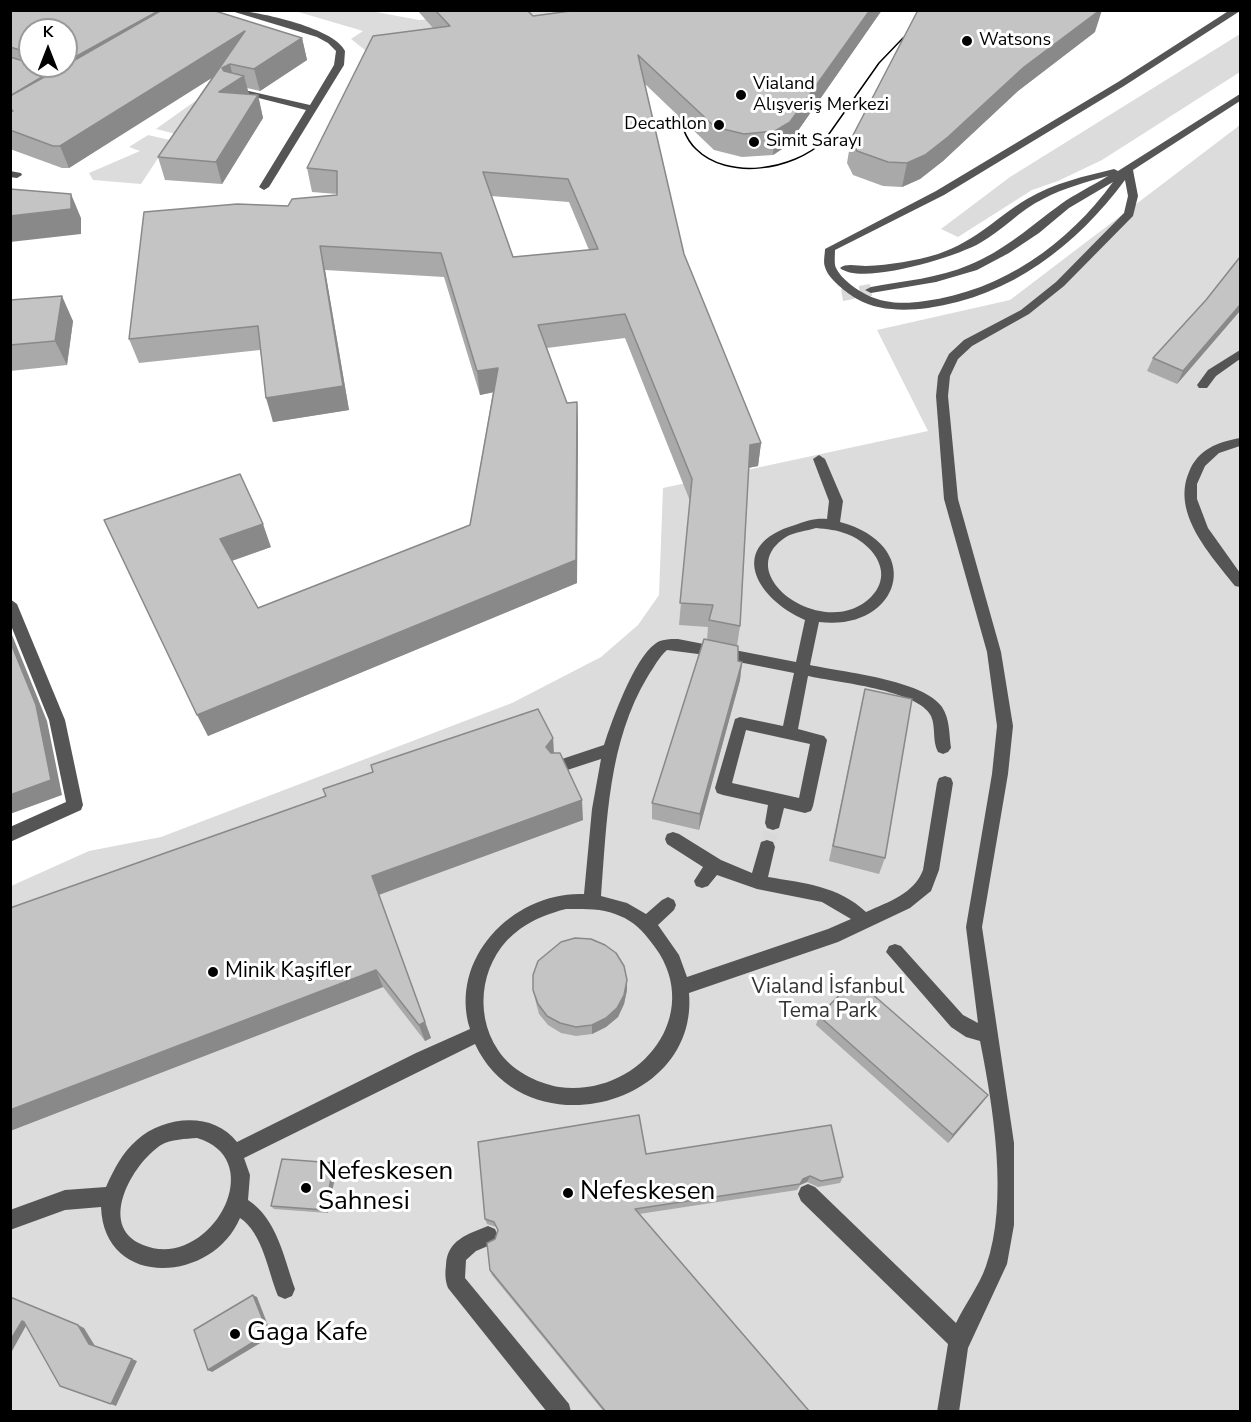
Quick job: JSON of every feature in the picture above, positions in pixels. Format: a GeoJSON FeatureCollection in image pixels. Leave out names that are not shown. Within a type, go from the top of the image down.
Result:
{"type":"FeatureCollection","features":[{"type":"Feature","properties":{"kind":"street"},"geometry":{"type":"LineString","coordinates":[[231,10],[307,31],[339,47],[342,54],[339,65],[264,187]]}},
{"type":"Feature","properties":{"kind":"street"},"geometry":{"type":"LineString","coordinates":[[1128,169],[1092,215],[1031,267],[1002,284],[971,297],[932,304],[881,305],[864,300],[844,286],[830,268],[830,249],[940,193],[1121,84],[1237,10]]}},
{"type":"Feature","properties":{"kind":"street"},"geometry":{"type":"LineString","coordinates":[[235,91],[284,104],[312,108]]}},
{"type":"Feature","properties":{"kind":"street"},"geometry":{"type":"LineString","coordinates":[[871,291],[936,279],[973,268],[1005,251],[1035,231],[1065,206],[1128,169],[1240,97]]}},
{"type":"Feature","properties":{"kind":"street"},"geometry":{"type":"LineString","coordinates":[[845,268],[859,270],[904,265],[936,257],[972,244],[1032,201],[1077,181],[1128,169]]}},
{"type":"Feature","properties":{"kind":"street"},"geometry":{"type":"LineString","coordinates":[[948,1412],[959,1340],[1000,1253],[1005,1188],[1002,1107],[988,1034],[974,927],[1000,774],[1005,726],[994,652],[951,499],[942,396],[944,376],[952,357],[968,343],[1025,312],[1060,284],[1129,214],[1133,196],[1128,169]]}},
{"type":"Feature","properties":{"kind":"street"},"geometry":{"type":"LineString","coordinates":[[1203,385],[1212,373],[1240,354]]}},
{"type":"Feature","properties":{"kind":"street"},"geometry":{"type":"LineString","coordinates":[[1240,442],[1219,446],[1208,452],[1190,479],[1190,497],[1196,517],[1211,545],[1240,582]]}},
{"type":"Feature","properties":{"kind":"street"},"geometry":{"type":"LineString","coordinates":[[819,459],[836,501],[833,524]]}},
{"type":"Feature","properties":{"kind":"street"},"geometry":{"type":"LineString","coordinates":[[833,524],[858,532],[875,544],[886,559],[890,575],[885,591],[874,604],[856,614],[834,618],[813,616],[793,610],[777,599],[765,586],[760,571],[761,556],[768,543],[781,532],[798,525],[833,524]]}},
{"type":"Feature","properties":{"kind":"street"},"geometry":{"type":"LineString","coordinates":[[10,604],[57,720],[75,805],[10,835]]}},
{"type":"Feature","properties":{"kind":"street"},"geometry":{"type":"LineString","coordinates":[[789,734],[813,616]]}},
{"type":"Feature","properties":{"kind":"street"},"geometry":{"type":"LineString","coordinates":[[592,902],[610,749],[618,722],[639,677],[659,648],[668,644],[908,691],[930,702],[940,715],[943,748]]}},
{"type":"Feature","properties":{"kind":"street"},"geometry":{"type":"LineString","coordinates":[[740,723],[789,734],[819,740],[805,806],[723,788],[740,723]]}},
{"type":"Feature","properties":{"kind":"street"},"geometry":{"type":"LineString","coordinates":[[558,767],[610,749]]}},
{"type":"Feature","properties":{"kind":"street"},"geometry":{"type":"LineString","coordinates":[[681,987],[832,936],[904,903],[925,886],[931,870],[945,783]]}},
{"type":"Feature","properties":{"kind":"street"},"geometry":{"type":"LineString","coordinates":[[773,823],[777,800]]}},
{"type":"Feature","properties":{"kind":"street"},"geometry":{"type":"LineString","coordinates":[[673,839],[714,866],[743,878],[785,889],[824,894],[855,910],[863,920]]}},
{"type":"Feature","properties":{"kind":"street"},"geometry":{"type":"LineString","coordinates":[[758,882],[767,847]]}},
{"type":"Feature","properties":{"kind":"street"},"geometry":{"type":"LineString","coordinates":[[702,881],[714,866]]}},
{"type":"Feature","properties":{"kind":"street"},"geometry":{"type":"LineString","coordinates":[[566,902],[592,902],[629,912],[654,930],[672,956],[681,987],[679,1020],[665,1051],[641,1076],[609,1092],[573,1098],[538,1092],[507,1074],[485,1047],[474,1016],[475,984],[486,953],[508,927],[535,910],[566,902]]}},
{"type":"Feature","properties":{"kind":"street"},"geometry":{"type":"LineString","coordinates":[[646,925],[668,905]]}},
{"type":"Feature","properties":{"kind":"street"},"geometry":{"type":"LineString","coordinates":[[895,952],[957,1021],[972,1031],[988,1034]]}},
{"type":"Feature","properties":{"kind":"street"},"geometry":{"type":"LineString","coordinates":[[233,1154],[422,1059],[480,1033]]}},
{"type":"Feature","properties":{"kind":"street"},"geometry":{"type":"LineString","coordinates":[[197,1129],[215,1134],[229,1146],[238,1162],[241,1181],[237,1204],[227,1225],[210,1243],[189,1255],[167,1261],[146,1259],[128,1249],[116,1233],[111,1213],[113,1196],[123,1169],[138,1151],[157,1138],[177,1130],[197,1129]]}},
{"type":"Feature","properties":{"kind":"street"},"geometry":{"type":"LineString","coordinates":[[808,1194],[959,1340]]}},
{"type":"Feature","properties":{"kind":"street"},"geometry":{"type":"LineString","coordinates":[[10,1220],[65,1200],[113,1196]]}},
{"type":"Feature","properties":{"kind":"street"},"geometry":{"type":"LineString","coordinates":[[237,1204],[255,1216],[265,1233],[285,1289]]}},
{"type":"Feature","properties":{"kind":"street"},"geometry":{"type":"LineString","coordinates":[[488,1236],[470,1244],[456,1255],[454,1281],[561,1412]]}},
{"type":"Feature","properties":{"kind":"green space"},"geometry":{"type":"Polygon","coordinates":[[[295,11],[371,11],[419,20],[448,18],[485,11],[576,11],[581,27],[370,54],[351,39],[363,31],[295,11]]]}},
{"type":"Feature","properties":{"kind":"green space"},"geometry":{"type":"Polygon","coordinates":[[[1240,34],[1240,72],[1102,160],[1058,181],[1032,190],[958,237],[941,229],[1010,177],[1240,34]]]}},
{"type":"Feature","properties":{"kind":"green space"},"geometry":{"type":"Polygon","coordinates":[[[198,99],[176,134],[156,129],[198,99]]]}},
{"type":"Feature","properties":{"kind":"green space","name":"Vialand İsfanbul Tema Park"},"geometry":{"type":"Polygon","coordinates":[[[1240,125],[1240,1411],[11,1411],[11,886],[89,851],[161,837],[512,703],[601,657],[638,625],[659,595],[663,488],[928,431],[877,330],[1010,300],[1240,125]]]}},
{"type":"Feature","properties":{"kind":"green space"},"geometry":{"type":"Polygon","coordinates":[[[148,135],[170,140],[141,184],[93,180],[89,173],[140,151],[129,147],[148,135]]]}},
{"type":"Feature","properties":{"kind":"building"},"geometry":{"type":"Polygon","coordinates":[[[10,10],[160,10],[78,55],[78,18],[18,18],[18,49],[10,47],[10,10]]]}},
{"type":"Feature","properties":{"kind":"building"},"geometry":{"type":"Polygon","coordinates":[[[162,10],[212,10],[302,38],[254,69],[230,64],[222,68],[224,71],[244,76],[219,92],[258,95],[216,162],[158,157],[245,31],[60,146],[53,146],[10,130],[10,112],[13,111],[10,108],[10,96],[42,78],[78,78],[78,58],[162,10]]]}},
{"type":"Feature","properties":{"kind":"building"},"geometry":{"type":"Polygon","coordinates":[[[435,10],[527,10],[533,16],[578,10],[870,10],[790,122],[775,131],[744,134],[715,127],[638,55],[684,254],[761,443],[750,445],[740,626],[709,620],[713,605],[680,603],[692,479],[625,314],[538,325],[567,403],[577,402],[576,560],[197,715],[104,520],[240,474],[263,524],[220,539],[258,608],[470,525],[498,368],[477,371],[441,253],[320,246],[343,386],[266,398],[258,326],[129,339],[144,212],[237,204],[288,206],[292,199],[337,195],[337,171],[307,168],[373,36],[450,26],[435,10]],[[483,172],[513,257],[598,249],[568,179],[483,172]]]}},
{"type":"Feature","properties":{"kind":"building"},"geometry":{"type":"Polygon","coordinates":[[[918,10],[1100,10],[1024,67],[948,137],[925,155],[907,163],[888,162],[857,151],[851,139],[918,10]]]}},
{"type":"Feature","properties":{"kind":"building"},"geometry":{"type":"Polygon","coordinates":[[[10,57],[18,59],[18,78],[40,78],[10,96],[10,57]]]}},
{"type":"Feature","properties":{"kind":"building"},"geometry":{"type":"Polygon","coordinates":[[[10,189],[71,194],[71,209],[10,216],[10,189]]]}},
{"type":"Feature","properties":{"kind":"building"},"geometry":{"type":"Polygon","coordinates":[[[1240,257],[1240,305],[1183,371],[1153,358],[1206,300],[1240,257]]]}},
{"type":"Feature","properties":{"kind":"building"},"geometry":{"type":"Polygon","coordinates":[[[62,296],[55,341],[10,345],[10,300],[62,296]]]}},
{"type":"Feature","properties":{"kind":"building"},"geometry":{"type":"Polygon","coordinates":[[[704,639],[738,646],[738,661],[742,662],[700,814],[652,803],[704,639]]]}},
{"type":"Feature","properties":{"kind":"building"},"geometry":{"type":"Polygon","coordinates":[[[10,641],[36,705],[51,780],[10,795],[10,641]]]}},
{"type":"Feature","properties":{"kind":"building"},"geometry":{"type":"Polygon","coordinates":[[[865,689],[912,699],[885,858],[833,846],[865,689]]]}},
{"type":"Feature","properties":{"kind":"building","name":"Minik Kaşifler"},"geometry":{"type":"Polygon","coordinates":[[[538,709],[553,738],[546,747],[551,753],[560,753],[582,800],[372,876],[425,1022],[419,1025],[376,970],[10,1110],[10,908],[326,796],[323,789],[373,772],[371,765],[538,709]]]}},
{"type":"Feature","properties":{"kind":"building"},"geometry":{"type":"Polygon","coordinates":[[[575,938],[591,939],[616,953],[624,966],[627,980],[624,995],[617,1008],[606,1018],[592,1025],[576,1027],[560,1023],[547,1016],[538,1004],[533,990],[533,975],[538,961],[561,942],[575,938]]]}},
{"type":"Feature","properties":{"kind":"building"},"geometry":{"type":"Polygon","coordinates":[[[855,979],[988,1095],[953,1135],[819,1016],[855,979]]]}},
{"type":"Feature","properties":{"kind":"building"},"geometry":{"type":"Polygon","coordinates":[[[639,1115],[646,1154],[831,1125],[843,1177],[821,1181],[810,1176],[803,1179],[800,1184],[635,1209],[810,1412],[606,1412],[490,1270],[487,1243],[495,1239],[498,1230],[494,1222],[485,1219],[478,1142],[639,1115]]]}},
{"type":"Feature","properties":{"kind":"building","name":"Nefeskesen Sahnesi"},"geometry":{"type":"Polygon","coordinates":[[[282,1159],[334,1163],[325,1210],[271,1206],[282,1159]]]}},
{"type":"Feature","properties":{"kind":"building","name":"Gaga Kafe"},"geometry":{"type":"Polygon","coordinates":[[[253,1295],[268,1333],[208,1370],[194,1330],[253,1295]]]}},
{"type":"Feature","properties":{"kind":"building"},"geometry":{"type":"Polygon","coordinates":[[[10,1297],[78,1325],[89,1344],[132,1359],[111,1404],[60,1386],[24,1322],[22,1321],[10,1341],[10,1297]]]}},
{"type":"Feature","properties":{"kind":"tunnel"},"geometry":{"type":"LineString","coordinates":[[842,295],[871,290]]}},
{"type":"Feature","properties":{"kind":"tunnel"},"geometry":{"type":"LineString","coordinates":[[767,847],[773,823]]}},
{"type":"Feature","properties":{"kind":"tram line"},"geometry":{"type":"LineString","coordinates":[[676,102],[688,139],[709,159],[742,168],[778,165],[811,151],[824,141],[879,63],[903,38],[939,10]]}},
{"type":"Feature","properties":{"kind":"place","name":"Watsons"},"geometry":{"type":"Point","coordinates":[967,41]}},
{"type":"Feature","properties":{"kind":"place","name":"Vialand Alışveriş Merkezi"},"geometry":{"type":"Point","coordinates":[741,95]}},
{"type":"Feature","properties":{"kind":"place","name":"Decathlon"},"geometry":{"type":"Point","coordinates":[719,125]}},
{"type":"Feature","properties":{"kind":"place","name":"Simit Sarayı"},"geometry":{"type":"Point","coordinates":[754,142]}},
{"type":"Feature","properties":{"kind":"place","name":"Minik Kaşifler"},"geometry":{"type":"Point","coordinates":[213,972]}},
{"type":"Feature","properties":{"kind":"place","name":"Nefeskesen Sahnesi"},"geometry":{"type":"Point","coordinates":[306,1188]}},
{"type":"Feature","properties":{"kind":"place","name":"Nefeskesen"},"geometry":{"type":"Point","coordinates":[568,1193]}},
{"type":"Feature","properties":{"kind":"place","name":"Gaga Kafe"},"geometry":{"type":"Point","coordinates":[235,1334]}}]}
